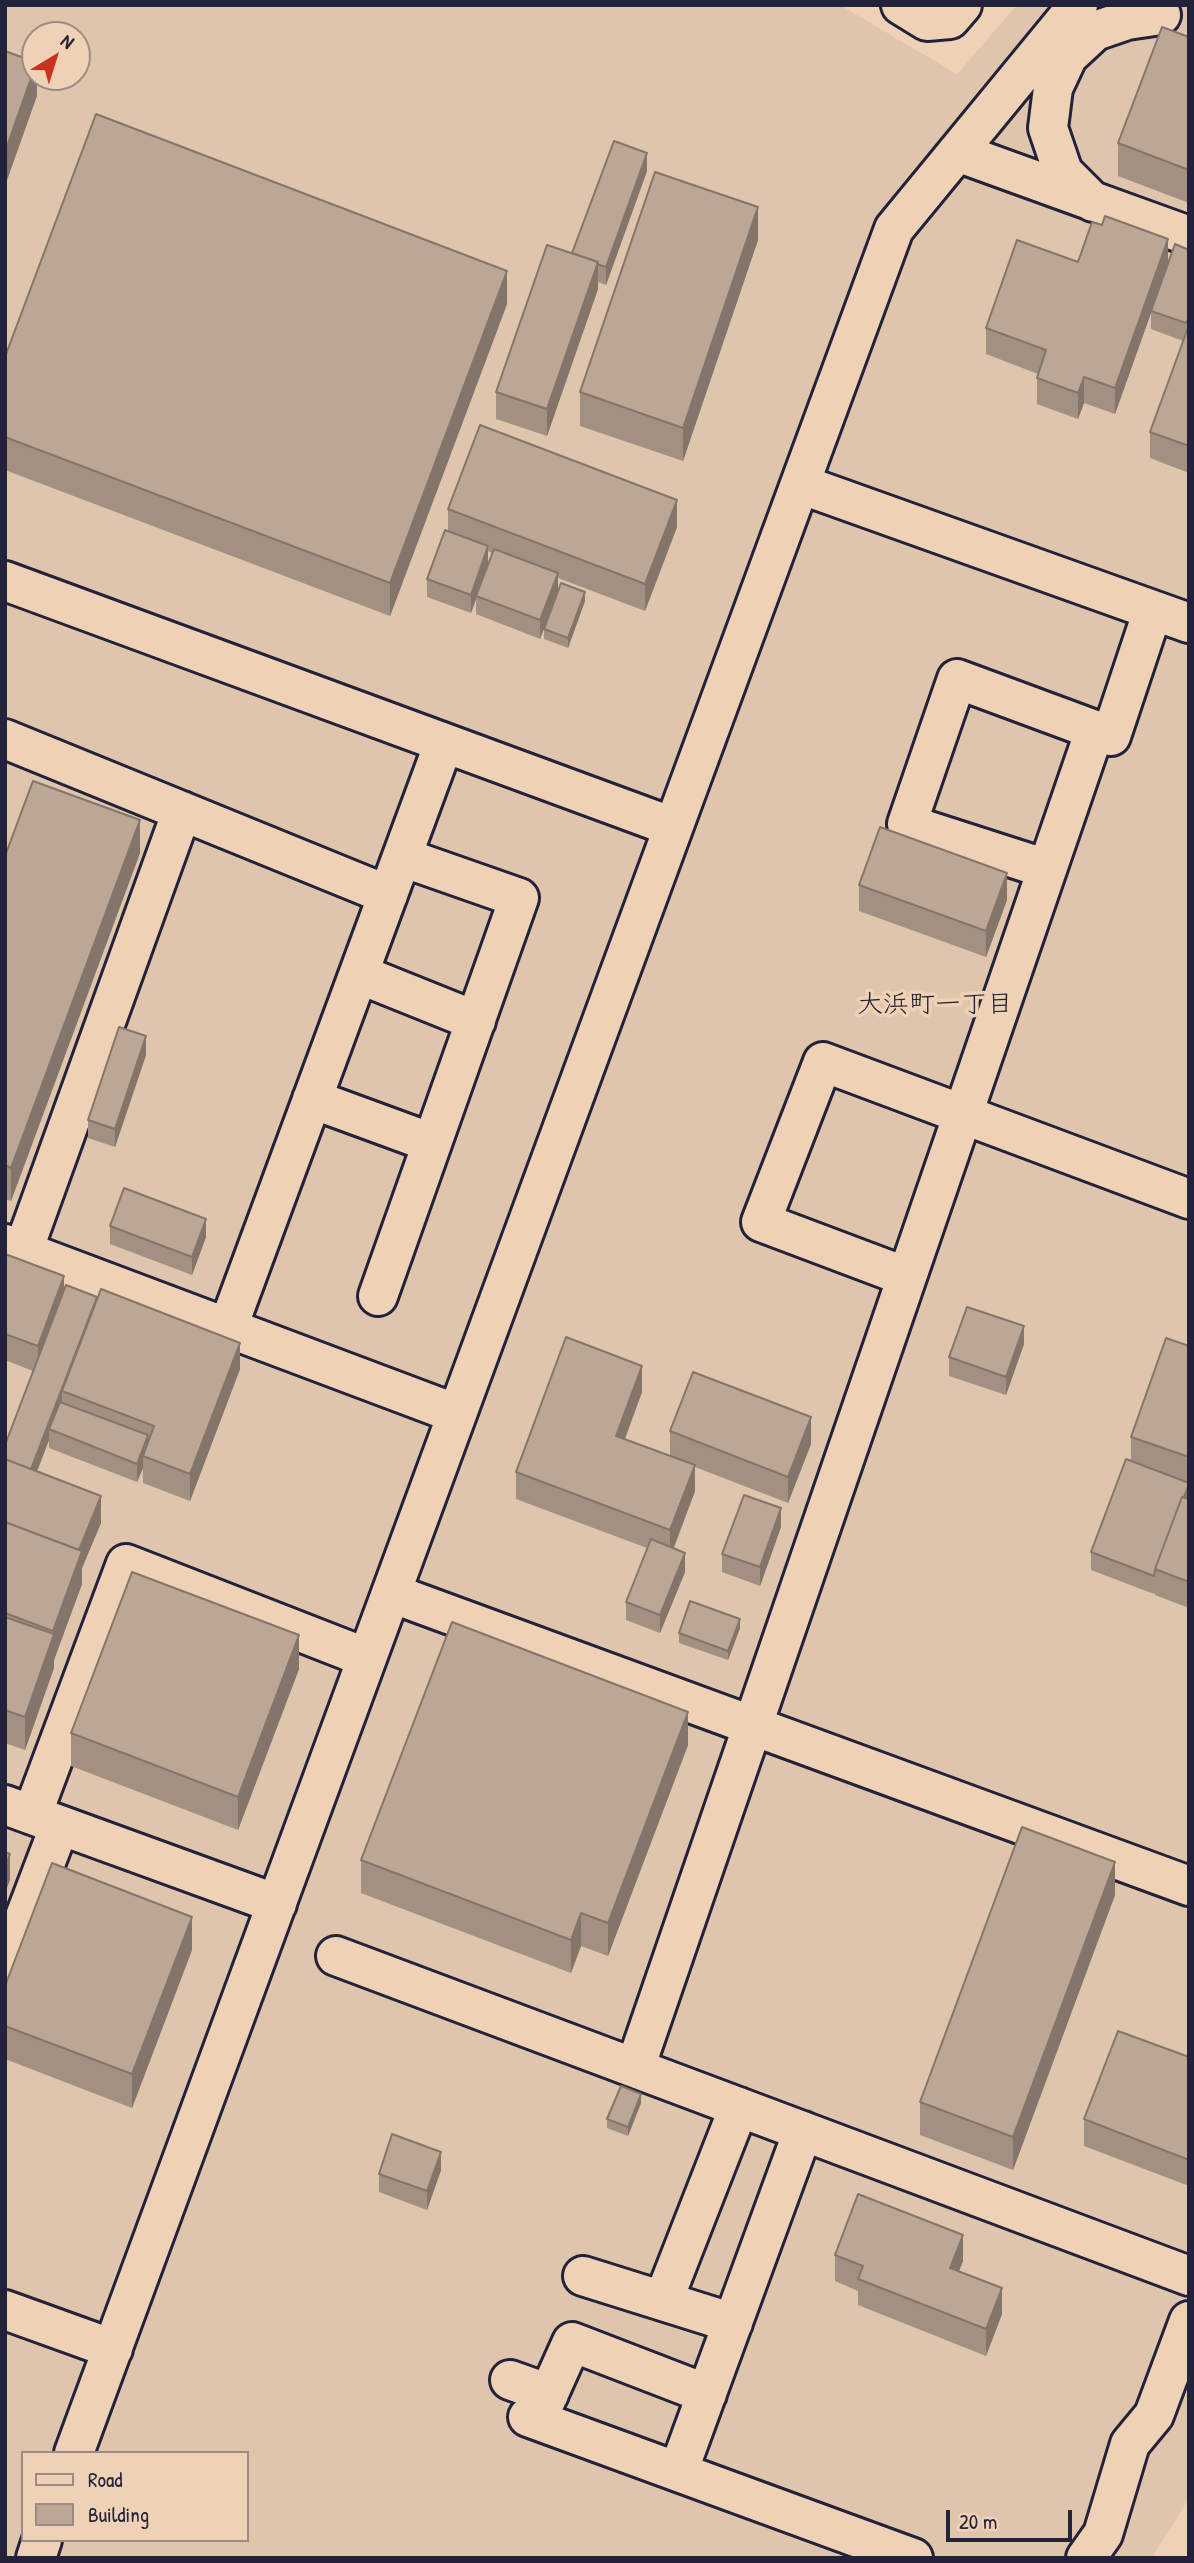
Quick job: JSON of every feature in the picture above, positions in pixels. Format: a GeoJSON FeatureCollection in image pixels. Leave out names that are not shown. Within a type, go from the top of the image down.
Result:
{"type":"FeatureCollection","features":[{"type":"Feature","properties":{"kind":"street"},"geometry":{"type":"LineString","coordinates":[[901,5],[927,21],[950,19],[962,5]]}},
{"type":"Feature","properties":{"kind":"street"},"geometry":{"type":"LineString","coordinates":[[76,2451],[894,229],[1078,5]]}},
{"type":"Feature","properties":{"kind":"street"},"geometry":{"type":"LineString","coordinates":[[1093,202],[1063,172],[1048,128],[1053,88],[1068,55],[1095,31],[1127,20],[1161,15]]}},
{"type":"Feature","properties":{"kind":"street"},"geometry":{"type":"LineString","coordinates":[[957,152],[1189,236]]}},
{"type":"Feature","properties":{"kind":"street"},"geometry":{"type":"LineString","coordinates":[[800,484],[1189,623]]}},
{"type":"Feature","properties":{"kind":"street"},"geometry":{"type":"LineString","coordinates":[[5,581],[673,827]]}},
{"type":"Feature","properties":{"kind":"street"},"geometry":{"type":"LineString","coordinates":[[1047,869],[907,824],[957,679],[1111,736],[1153,610]]}},
{"type":"Feature","properties":{"kind":"street"},"geometry":{"type":"LineString","coordinates":[[635,2068],[1095,730]]}},
{"type":"Feature","properties":{"kind":"street"},"geometry":{"type":"LineString","coordinates":[[5,739],[388,895]]}},
{"type":"Feature","properties":{"kind":"street"},"geometry":{"type":"LineString","coordinates":[[228,1327],[444,743]]}},
{"type":"Feature","properties":{"kind":"street"},"geometry":{"type":"LineString","coordinates":[[182,811],[14,1247],[457,1414]]}},
{"type":"Feature","properties":{"kind":"street"},"geometry":{"type":"LineString","coordinates":[[378,1296],[519,898],[402,857]]}},
{"type":"Feature","properties":{"kind":"street"},"geometry":{"type":"LineString","coordinates":[[359,974],[476,1021]]}},
{"type":"Feature","properties":{"kind":"street"},"geometry":{"type":"LineString","coordinates":[[907,1277],[761,1222],[823,1062],[1189,1199]]}},
{"type":"Feature","properties":{"kind":"street"},"geometry":{"type":"LineString","coordinates":[[312,1099],[432,1143]]}},
{"type":"Feature","properties":{"kind":"street"},"geometry":{"type":"LineString","coordinates":[[5,1969],[32,1815],[126,1564],[367,1658]]}},
{"type":"Feature","properties":{"kind":"street"},"geometry":{"type":"LineString","coordinates":[[391,1593],[1189,1886]]}},
{"type":"Feature","properties":{"kind":"street"},"geometry":{"type":"LineString","coordinates":[[32,1815],[276,1904]]}},
{"type":"Feature","properties":{"kind":"street"},"geometry":{"type":"LineString","coordinates":[[336,1956],[1189,2276]]}},
{"type":"Feature","properties":{"kind":"street"},"geometry":{"type":"LineString","coordinates":[[663,2301],[739,2107]]}},
{"type":"Feature","properties":{"kind":"street"},"geometry":{"type":"LineString","coordinates":[[678,2472],[803,2131]]}},
{"type":"Feature","properties":{"kind":"street"},"geometry":{"type":"LineString","coordinates":[[583,2276],[733,2323]]}},
{"type":"Feature","properties":{"kind":"street"},"geometry":{"type":"LineString","coordinates":[[5,2310],[113,2349]]}},
{"type":"Feature","properties":{"kind":"street"},"geometry":{"type":"LineString","coordinates":[[1086,2558],[1103,2534],[1130,2444],[1154,2415],[1189,2321]]}},
{"type":"Feature","properties":{"kind":"street"},"geometry":{"type":"LineString","coordinates":[[538,2410],[572,2342],[706,2395]]}},
{"type":"Feature","properties":{"kind":"street"},"geometry":{"type":"LineString","coordinates":[[510,2380],[538,2410],[678,2472],[913,2558]]}},
{"type":"Feature","properties":{"kind":"shaded area"},"geometry":{"type":"Polygon","coordinates":[[[5,5],[840,5],[957,74],[1017,5],[1189,5],[1189,2498],[1152,2558],[5,2558],[5,5]]]}},
{"type":"Feature","properties":{"kind":"building"},"geometry":{"type":"Polygon","coordinates":[[[1162,27],[1189,37],[1189,170],[1118,143],[1162,27]]]}},
{"type":"Feature","properties":{"kind":"building"},"geometry":{"type":"Polygon","coordinates":[[[5,51],[21,57],[21,91],[27,91],[5,152],[5,51]]]}},
{"type":"Feature","properties":{"kind":"building"},"geometry":{"type":"Polygon","coordinates":[[[96,114],[507,271],[390,583],[5,437],[5,357],[96,114]]]}},
{"type":"Feature","properties":{"kind":"building"},"geometry":{"type":"Polygon","coordinates":[[[614,141],[647,153],[606,267],[572,253],[614,141]]]}},
{"type":"Feature","properties":{"kind":"building"},"geometry":{"type":"Polygon","coordinates":[[[655,172],[758,207],[683,428],[580,392],[655,172]]]}},
{"type":"Feature","properties":{"kind":"building"},"geometry":{"type":"Polygon","coordinates":[[[1105,216],[1168,239],[1115,388],[1084,377],[1078,393],[1037,378],[1046,350],[986,328],[1017,240],[1078,262],[1092,222],[1102,225],[1105,216]]]}},
{"type":"Feature","properties":{"kind":"building"},"geometry":{"type":"Polygon","coordinates":[[[1175,244],[1189,250],[1189,317],[1186,323],[1151,311],[1175,244]]]}},
{"type":"Feature","properties":{"kind":"building"},"geometry":{"type":"Polygon","coordinates":[[[547,245],[598,262],[547,409],[496,392],[547,245]]]}},
{"type":"Feature","properties":{"kind":"building"},"geometry":{"type":"Polygon","coordinates":[[[1189,325],[1189,446],[1150,432],[1189,325]]]}},
{"type":"Feature","properties":{"kind":"building"},"geometry":{"type":"Polygon","coordinates":[[[480,425],[677,500],[645,584],[448,509],[480,425]]]}},
{"type":"Feature","properties":{"kind":"building"},"geometry":{"type":"Polygon","coordinates":[[[445,530],[488,546],[471,595],[427,579],[445,530]]]}},
{"type":"Feature","properties":{"kind":"building"},"geometry":{"type":"Polygon","coordinates":[[[494,549],[558,573],[540,620],[476,596],[494,549]]]}},
{"type":"Feature","properties":{"kind":"building"},"geometry":{"type":"Polygon","coordinates":[[[561,583],[585,592],[568,638],[544,629],[561,583]]]}},
{"type":"Feature","properties":{"kind":"building"},"geometry":{"type":"Polygon","coordinates":[[[33,781],[140,820],[11,1168],[5,1165],[5,856],[33,781]]]}},
{"type":"Feature","properties":{"kind":"building"},"geometry":{"type":"Polygon","coordinates":[[[880,827],[1007,873],[986,931],[859,885],[880,827]]]}},
{"type":"Feature","properties":{"kind":"building"},"geometry":{"type":"Polygon","coordinates":[[[119,1027],[146,1036],[115,1129],[88,1120],[119,1027]]]}},
{"type":"Feature","properties":{"kind":"building"},"geometry":{"type":"Polygon","coordinates":[[[124,1188],[206,1219],[192,1257],[110,1226],[124,1188]]]}},
{"type":"Feature","properties":{"kind":"building"},"geometry":{"type":"Polygon","coordinates":[[[5,1254],[64,1276],[38,1346],[5,1334],[5,1254]]]}},
{"type":"Feature","properties":{"kind":"building"},"geometry":{"type":"Polygon","coordinates":[[[66,1285],[97,1297],[31,1469],[5,1459],[5,1445],[66,1285]]]}},
{"type":"Feature","properties":{"kind":"building"},"geometry":{"type":"Polygon","coordinates":[[[101,1289],[240,1343],[190,1474],[143,1456],[154,1426],[62,1391],[101,1289]]]}},
{"type":"Feature","properties":{"kind":"building"},"geometry":{"type":"Polygon","coordinates":[[[967,1307],[1024,1326],[1006,1377],[949,1357],[967,1307]]]}},
{"type":"Feature","properties":{"kind":"building"},"geometry":{"type":"Polygon","coordinates":[[[566,1337],[642,1366],[616,1436],[695,1465],[670,1530],[516,1472],[566,1337]]]}},
{"type":"Feature","properties":{"kind":"building"},"geometry":{"type":"Polygon","coordinates":[[[1166,1338],[1189,1346],[1189,1457],[1131,1437],[1166,1338]]]}},
{"type":"Feature","properties":{"kind":"building"},"geometry":{"type":"Polygon","coordinates":[[[693,1372],[811,1417],[788,1477],[670,1431],[693,1372]]]}},
{"type":"Feature","properties":{"kind":"building"},"geometry":{"type":"Polygon","coordinates":[[[60,1402],[148,1435],[137,1464],[49,1429],[60,1402]]]}},
{"type":"Feature","properties":{"kind":"building"},"geometry":{"type":"Polygon","coordinates":[[[5,1459],[101,1496],[79,1550],[5,1522],[5,1459]]]}},
{"type":"Feature","properties":{"kind":"building"},"geometry":{"type":"Polygon","coordinates":[[[1126,1459],[1189,1483],[1154,1576],[1091,1552],[1126,1459]]]}},
{"type":"Feature","properties":{"kind":"building"},"geometry":{"type":"Polygon","coordinates":[[[744,1495],[781,1508],[760,1567],[722,1554],[744,1495]]]}},
{"type":"Feature","properties":{"kind":"building"},"geometry":{"type":"Polygon","coordinates":[[[1182,1497],[1189,1499],[1189,1582],[1155,1569],[1182,1497]]]}},
{"type":"Feature","properties":{"kind":"building"},"geometry":{"type":"Polygon","coordinates":[[[5,1522],[82,1551],[53,1631],[5,1613],[5,1522]]]}},
{"type":"Feature","properties":{"kind":"building"},"geometry":{"type":"Polygon","coordinates":[[[651,1539],[685,1553],[660,1615],[626,1602],[651,1539]]]}},
{"type":"Feature","properties":{"kind":"building"},"geometry":{"type":"Polygon","coordinates":[[[132,1572],[299,1635],[238,1797],[71,1733],[132,1572]]]}},
{"type":"Feature","properties":{"kind":"building"},"geometry":{"type":"Polygon","coordinates":[[[690,1601],[740,1619],[728,1651],[679,1633],[690,1601]]]}},
{"type":"Feature","properties":{"kind":"building"},"geometry":{"type":"Polygon","coordinates":[[[5,1617],[54,1634],[25,1717],[5,1710],[5,1617]]]}},
{"type":"Feature","properties":{"kind":"building"},"geometry":{"type":"Polygon","coordinates":[[[452,1622],[688,1712],[608,1923],[581,1913],[571,1940],[361,1860],[452,1622]]]}},
{"type":"Feature","properties":{"kind":"building"},"geometry":{"type":"Polygon","coordinates":[[[1022,1827],[1115,1862],[1013,2137],[920,2102],[1022,1827]]]}},
{"type":"Feature","properties":{"kind":"building"},"geometry":{"type":"Polygon","coordinates":[[[5,1852],[10,1854],[5,1867],[5,1852]]]}},
{"type":"Feature","properties":{"kind":"building"},"geometry":{"type":"Polygon","coordinates":[[[52,1863],[192,1917],[132,2074],[5,2026],[5,1986],[52,1863]]]}},
{"type":"Feature","properties":{"kind":"building"},"geometry":{"type":"Polygon","coordinates":[[[1118,2031],[1189,2057],[1189,2160],[1084,2119],[1118,2031]]]}},
{"type":"Feature","properties":{"kind":"building"},"geometry":{"type":"Polygon","coordinates":[[[621,2086],[641,2094],[628,2127],[607,2119],[621,2086]]]}},
{"type":"Feature","properties":{"kind":"building"},"geometry":{"type":"Polygon","coordinates":[[[392,2134],[441,2152],[427,2191],[379,2174],[392,2134]]]}},
{"type":"Feature","properties":{"kind":"building"},"geometry":{"type":"Polygon","coordinates":[[[858,2194],[963,2235],[950,2268],[1002,2288],[986,2329],[858,2279],[863,2266],[835,2255],[858,2194]]]}},
{"type":"Feature","properties":{"kind":"district","name":"大浜町一丁目"},"geometry":{"type":"Point","coordinates":[935,1005]}}]}
